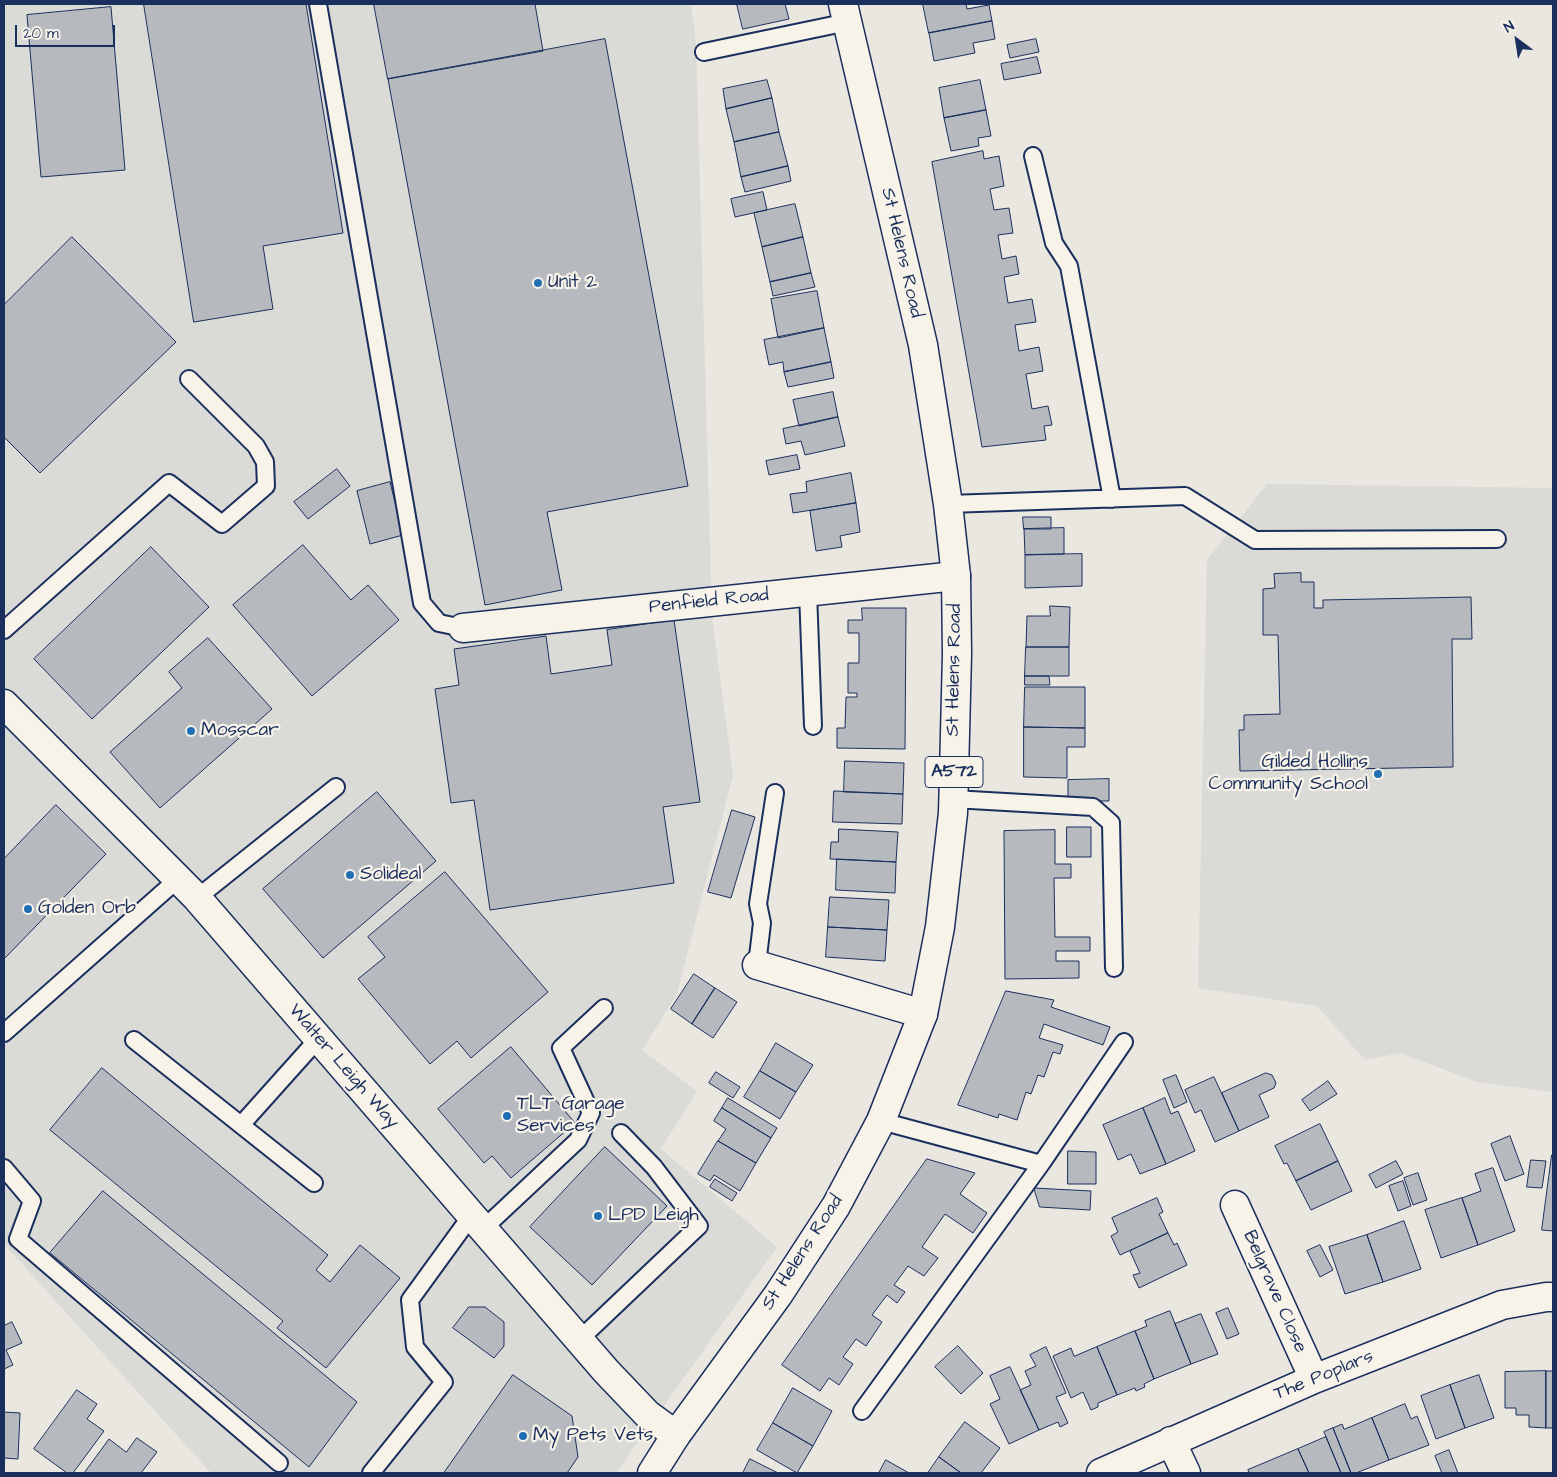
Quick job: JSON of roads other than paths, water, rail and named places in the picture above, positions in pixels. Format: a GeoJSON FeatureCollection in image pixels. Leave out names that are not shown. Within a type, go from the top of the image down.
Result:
{"type":"FeatureCollection","features":[{"type":"Feature","properties":{"kind":"street","name":"St Helens Road"},"geometry":{"type":"LineString","coordinates":[[652,1473],[676,1435],[778,1294],[836,1206],[880,1121],[923,1014],[940,927],[953,813],[957,654],[956,576],[948,504],[923,345],[845,13]]}},
{"type":"Feature","properties":{"kind":"street","name":"Penfield Road"},"geometry":{"type":"LineString","coordinates":[[463,628],[956,576]]}},
{"type":"Feature","properties":{"kind":"street","name":"Walter Leigh Way"},"geometry":{"type":"LineString","coordinates":[[4,704],[197,898],[579,1340],[647,1414],[676,1435]]}},
{"type":"Feature","properties":{"kind":"street"},"geometry":{"type":"LineString","coordinates":[[757,964],[923,1014]]}},
{"type":"Feature","properties":{"kind":"street","name":"Belgrave Close"},"geometry":{"type":"LineString","coordinates":[[1235,1205],[1314,1378]]}},
{"type":"Feature","properties":{"kind":"street","name":"The Poplars"},"geometry":{"type":"LineString","coordinates":[[1101,1473],[1314,1378],[1502,1305],[1546,1296],[1553,1297]]}},
{"type":"Feature","properties":{"kind":"street"},"geometry":{"type":"LineString","coordinates":[[1171,1441],[1186,1473]]}},
{"type":"Feature","properties":{"kind":"lane"},"geometry":{"type":"LineString","coordinates":[[318,4],[422,603],[438,623],[463,628]]}},
{"type":"Feature","properties":{"kind":"lane"},"geometry":{"type":"LineString","coordinates":[[704,52],[845,13]]}},
{"type":"Feature","properties":{"kind":"lane"},"geometry":{"type":"LineString","coordinates":[[1033,156],[1054,243],[1069,266],[1112,499]]}},
{"type":"Feature","properties":{"kind":"lane"},"geometry":{"type":"LineString","coordinates":[[4,630],[169,483],[222,524],[266,486],[265,462],[256,446],[189,379]]}},
{"type":"Feature","properties":{"kind":"lane"},"geometry":{"type":"LineString","coordinates":[[948,504],[1185,496],[1255,540],[1497,539]]}},
{"type":"Feature","properties":{"kind":"lane"},"geometry":{"type":"LineString","coordinates":[[808,592],[813,726]]}},
{"type":"Feature","properties":{"kind":"lane"},"geometry":{"type":"LineString","coordinates":[[197,898],[336,787]]}},
{"type":"Feature","properties":{"kind":"lane"},"geometry":{"type":"LineString","coordinates":[[757,964],[762,923],[758,904],[775,793]]}},
{"type":"Feature","properties":{"kind":"lane"},"geometry":{"type":"LineString","coordinates":[[953,799],[1092,807],[1111,823],[1114,968]]}},
{"type":"Feature","properties":{"kind":"lane"},"geometry":{"type":"LineString","coordinates":[[4,1033],[178,879]]}},
{"type":"Feature","properties":{"kind":"lane"},"geometry":{"type":"LineString","coordinates":[[370,1473],[444,1382],[414,1346],[410,1300],[477,1222],[578,1140],[591,1113],[561,1048],[604,1008]]}},
{"type":"Feature","properties":{"kind":"lane"},"geometry":{"type":"LineString","coordinates":[[241,1125],[318,1039]]}},
{"type":"Feature","properties":{"kind":"lane"},"geometry":{"type":"LineString","coordinates":[[134,1040],[314,1183]]}},
{"type":"Feature","properties":{"kind":"lane"},"geometry":{"type":"LineString","coordinates":[[862,1411],[1041,1164],[1124,1042]]}},
{"type":"Feature","properties":{"kind":"lane"},"geometry":{"type":"LineString","coordinates":[[880,1121],[1041,1164]]}},
{"type":"Feature","properties":{"kind":"lane"},"geometry":{"type":"LineString","coordinates":[[579,1340],[699,1226],[654,1167],[621,1133]]}},
{"type":"Feature","properties":{"kind":"lane"},"geometry":{"type":"LineString","coordinates":[[4,1168],[32,1201],[18,1239],[279,1463]]}},
{"type":"Feature","properties":{"kind":"place","name":"Unit 2"},"geometry":{"type":"Point","coordinates":[538,283]}},
{"type":"Feature","properties":{"kind":"place","name":"Mosscar"},"geometry":{"type":"Point","coordinates":[191,731]}},
{"type":"Feature","properties":{"kind":"place","name":"Gilded Hollins Community School"},"geometry":{"type":"Point","coordinates":[1378,774]}},
{"type":"Feature","properties":{"kind":"place","name":"Solideal"},"geometry":{"type":"Point","coordinates":[350,875]}},
{"type":"Feature","properties":{"kind":"place","name":"Golden Orb"},"geometry":{"type":"Point","coordinates":[28,909]}},
{"type":"Feature","properties":{"kind":"place","name":"TLT Garage Services"},"geometry":{"type":"Point","coordinates":[507,1116]}},
{"type":"Feature","properties":{"kind":"place","name":"LPD Leigh"},"geometry":{"type":"Point","coordinates":[598,1216]}},
{"type":"Feature","properties":{"kind":"place","name":"My Pets Vets"},"geometry":{"type":"Point","coordinates":[523,1436]}}]}
